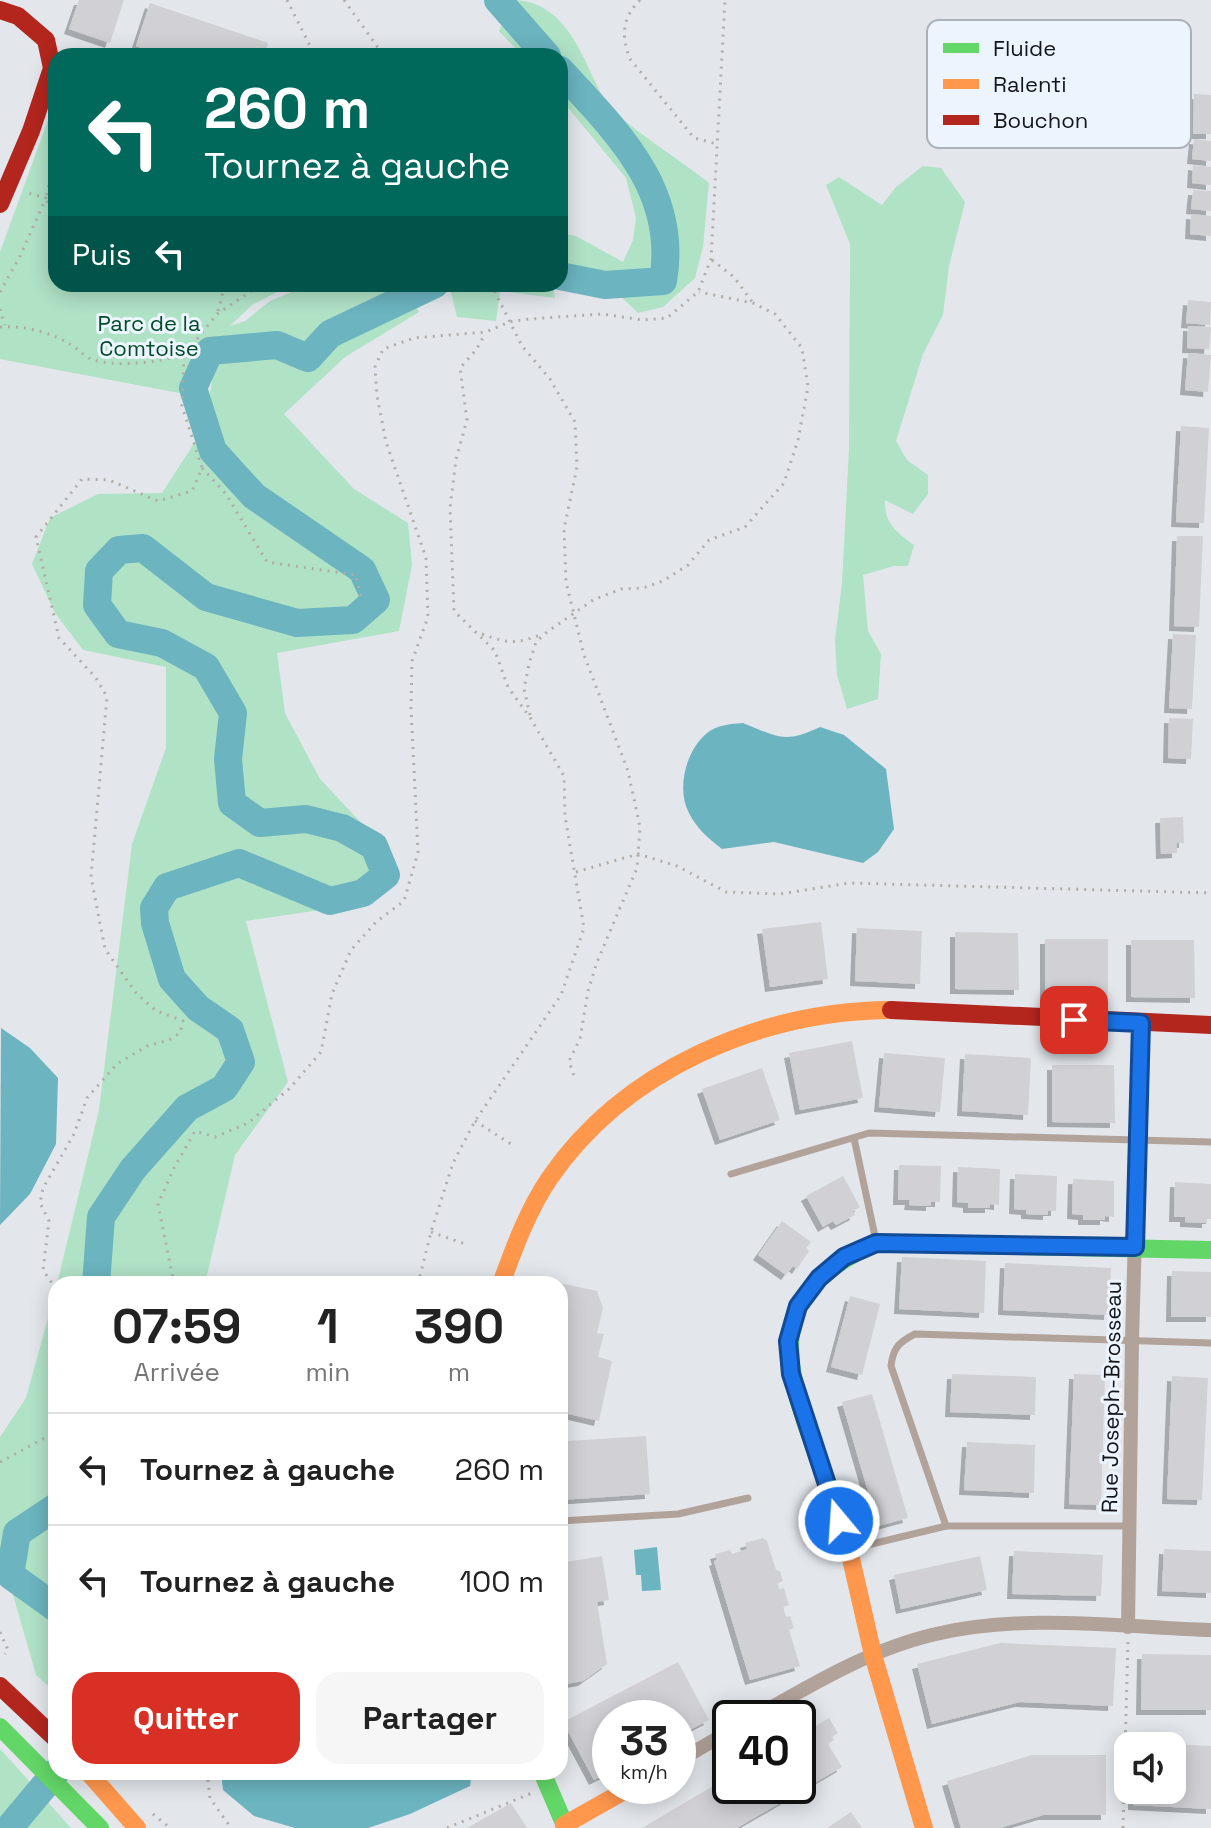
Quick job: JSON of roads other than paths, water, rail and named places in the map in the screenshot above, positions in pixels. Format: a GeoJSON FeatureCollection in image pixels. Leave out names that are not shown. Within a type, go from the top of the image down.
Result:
{"type":"FeatureCollection","features":[{"type":"Feature","properties":{"kind":"main road"},"geometry":{"type":"LineString","coordinates":[[0,10],[18,16],[46,40],[48,49]]}},
{"type":"Feature","properties":{"kind":"main road"},"geometry":{"type":"LineString","coordinates":[[2,192],[31,131],[48,83]]}},
{"type":"Feature","properties":{"kind":"main road"},"geometry":{"type":"LineString","coordinates":[[504,1276],[511,1254],[549,1179],[594,1125],[651,1079],[718,1045],[786,1023],[859,1011],[1211,1025]]}},
{"type":"Feature","properties":{"kind":"main road"},"geometry":{"type":"LineString","coordinates":[[924,1828],[873,1655],[849,1550],[791,1374],[788,1341],[798,1306],[819,1278],[844,1257],[876,1243],[1211,1250]]}},
{"type":"Feature","properties":{"kind":"main road"},"geometry":{"type":"LineString","coordinates":[[0,1686],[48,1731]]}},
{"type":"Feature","properties":{"kind":"main road"},"geometry":{"type":"LineString","coordinates":[[0,1727],[48,1774]]}},
{"type":"Feature","properties":{"kind":"main road"},"geometry":{"type":"LineString","coordinates":[[54,1780],[100,1828]]}},
{"type":"Feature","properties":{"kind":"main road"},"geometry":{"type":"LineString","coordinates":[[95,1780],[137,1828]]}},
{"type":"Feature","properties":{"kind":"main road"},"geometry":{"type":"LineString","coordinates":[[545,1780],[565,1827],[603,1804]]}},
{"type":"Feature","properties":{"kind":"street","name":"Rue Joseph-Brosseau"},"geometry":{"type":"LineString","coordinates":[[1128,1627],[1141,1023]]}},
{"type":"Feature","properties":{"kind":"street"},"geometry":{"type":"LineString","coordinates":[[785,1700],[836,1671],[934,1634],[1029,1623],[1211,1630]]}},
{"type":"Feature","properties":{"kind":"lane"},"geometry":{"type":"LineString","coordinates":[[731,1174],[869,1133],[1211,1142]]}},
{"type":"Feature","properties":{"kind":"lane"},"geometry":{"type":"LineString","coordinates":[[854,1138],[876,1243]]}},
{"type":"Feature","properties":{"kind":"lane"},"geometry":{"type":"LineString","coordinates":[[946,1526],[891,1366],[892,1352],[900,1341],[915,1334],[1211,1343]]}},
{"type":"Feature","properties":{"kind":"lane"},"geometry":{"type":"LineString","coordinates":[[568,1521],[678,1514],[748,1498]]}},
{"type":"Feature","properties":{"kind":"lane"},"geometry":{"type":"LineString","coordinates":[[849,1550],[946,1526],[1131,1526]]}},
{"type":"Feature","properties":{"kind":"water"},"geometry":{"type":"Polygon","coordinates":[[[743,723],[781,737],[798,736],[820,727],[844,735],[886,769],[894,829],[878,852],[863,863],[774,842],[722,849],[699,829],[683,793],[689,759],[700,740],[711,730],[743,723]]]}},
{"type":"Feature","properties":{"kind":"water"},"geometry":{"type":"Polygon","coordinates":[[[1,1028],[30,1048],[58,1078],[56,1144],[30,1194],[0,1225],[1,1028]]]}},
{"type":"Feature","properties":{"kind":"water"},"geometry":{"type":"Polygon","coordinates":[[[657,1547],[661,1590],[642,1591],[641,1575],[636,1575],[634,1550],[657,1547]]]}},
{"type":"Feature","properties":{"kind":"water"},"geometry":{"type":"Polygon","coordinates":[[[222,1780],[471,1780],[470,1786],[410,1814],[368,1828],[295,1828],[254,1816],[223,1790],[222,1780]]]}},
{"type":"Feature","properties":{"kind":"waterway"},"geometry":{"type":"LineString","coordinates":[[498,0],[540,48]]}},
{"type":"Feature","properties":{"kind":"waterway"},"geometry":{"type":"LineString","coordinates":[[568,79],[602,116],[638,164],[662,218],[665,248],[663,281],[605,285],[568,278]]}},
{"type":"Feature","properties":{"kind":"waterway"},"geometry":{"type":"LineString","coordinates":[[97,1276],[101,1217],[133,1169],[187,1108],[224,1088],[241,1062],[230,1030],[198,1008],[172,979],[155,923],[154,908],[167,887],[239,863],[330,901],[363,893],[386,875],[374,846],[342,828],[306,819],[260,823],[232,803],[228,759],[233,713],[206,667],[162,643],[118,634],[97,605],[99,571],[119,550],[143,548],[206,597],[297,623],[353,620],[376,600],[362,570],[254,496],[213,451],[193,388],[210,351],[277,345],[308,358],[330,334],[418,292]]}},
{"type":"Feature","properties":{"kind":"waterway"},"geometry":{"type":"LineString","coordinates":[[48,1512],[17,1533],[10,1575],[48,1602]]}},
{"type":"Feature","properties":{"kind":"waterway"},"geometry":{"type":"LineString","coordinates":[[9,1828],[49,1780]]}},
{"type":"Feature","properties":{"kind":"park label","name":"Parc de la Comtoise"},"geometry":{"type":"Point","coordinates":[149,336]}}]}
